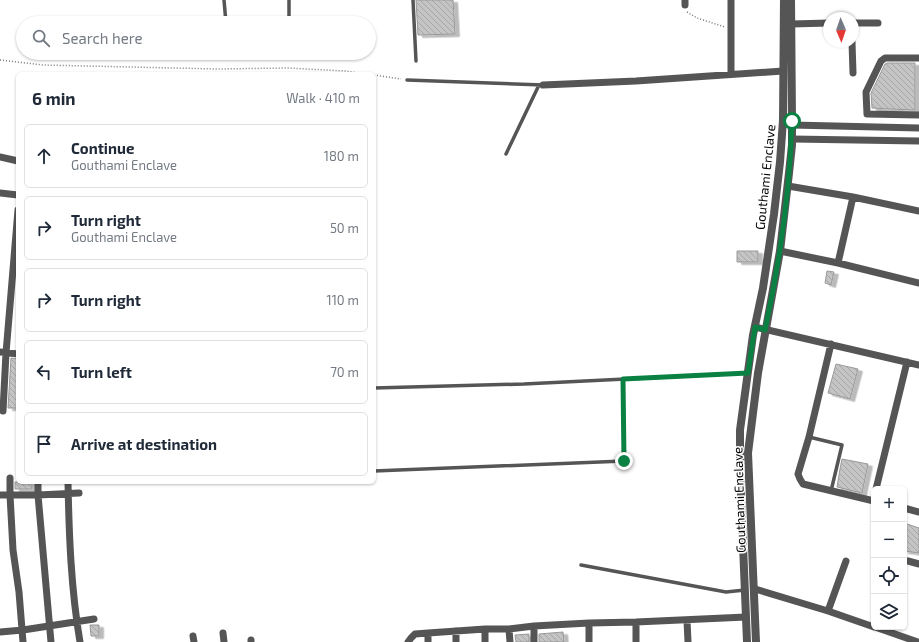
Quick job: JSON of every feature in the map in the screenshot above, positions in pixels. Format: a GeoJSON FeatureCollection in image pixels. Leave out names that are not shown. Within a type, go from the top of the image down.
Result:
{"type":"FeatureCollection","features":[{"type":"Feature","properties":{"kind":"street"},"geometry":{"type":"LineString","coordinates":[[731,0],[731,74]]}},
{"type":"Feature","properties":{"kind":"street","name":"Gouthami Enclave"},"geometry":{"type":"LineString","coordinates":[[747,642],[740,472],[740,430],[755,327],[763,288],[780,162],[783,120],[784,0]]}},
{"type":"Feature","properties":{"kind":"street","name":"Gouthami Enclave"},"geometry":{"type":"LineString","coordinates":[[756,642],[755,589],[748,453],[758,373],[775,284],[788,186],[792,139],[791,0]]}},
{"type":"Feature","properties":{"kind":"street"},"geometry":{"type":"LineString","coordinates":[[791,24],[823,23]]}},
{"type":"Feature","properties":{"kind":"street"},"geometry":{"type":"LineString","coordinates":[[859,23],[878,23]]}},
{"type":"Feature","properties":{"kind":"street"},"geometry":{"type":"LineString","coordinates":[[852,48],[853,73]]}},
{"type":"Feature","properties":{"kind":"street"},"geometry":{"type":"LineString","coordinates":[[919,58],[885,58],[880,61],[866,92],[867,114],[919,115]]}},
{"type":"Feature","properties":{"kind":"street"},"geometry":{"type":"LineString","coordinates":[[541,85],[636,81],[783,71]]}},
{"type":"Feature","properties":{"kind":"street"},"geometry":{"type":"LineString","coordinates":[[792,125],[919,128]]}},
{"type":"Feature","properties":{"kind":"street"},"geometry":{"type":"LineString","coordinates":[[792,139],[919,141]]}},
{"type":"Feature","properties":{"kind":"street"},"geometry":{"type":"LineString","coordinates":[[0,157],[16,161]]}},
{"type":"Feature","properties":{"kind":"street"},"geometry":{"type":"LineString","coordinates":[[788,186],[853,197],[919,211]]}},
{"type":"Feature","properties":{"kind":"street"},"geometry":{"type":"LineString","coordinates":[[0,193],[16,195]]}},
{"type":"Feature","properties":{"kind":"street"},"geometry":{"type":"LineString","coordinates":[[838,263],[853,197]]}},
{"type":"Feature","properties":{"kind":"street"},"geometry":{"type":"LineString","coordinates":[[3,411],[3,352],[16,229]]}},
{"type":"Feature","properties":{"kind":"street"},"geometry":{"type":"LineString","coordinates":[[780,251],[838,263],[919,283]]}},
{"type":"Feature","properties":{"kind":"street"},"geometry":{"type":"LineString","coordinates":[[755,327],[919,365]]}},
{"type":"Feature","properties":{"kind":"street"},"geometry":{"type":"LineString","coordinates":[[831,344],[809,437],[798,474],[803,484],[871,499]]}},
{"type":"Feature","properties":{"kind":"street"},"geometry":{"type":"LineString","coordinates":[[3,352],[16,354]]}},
{"type":"Feature","properties":{"kind":"street"},"geometry":{"type":"LineString","coordinates":[[877,486],[907,362]]}},
{"type":"Feature","properties":{"kind":"street"},"geometry":{"type":"LineString","coordinates":[[10,478],[13,550],[19,592],[23,642]]}},
{"type":"Feature","properties":{"kind":"street"},"geometry":{"type":"LineString","coordinates":[[38,484],[51,642]]}},
{"type":"Feature","properties":{"kind":"street"},"geometry":{"type":"LineString","coordinates":[[68,484],[69,542],[76,622],[80,642]]}},
{"type":"Feature","properties":{"kind":"street"},"geometry":{"type":"LineString","coordinates":[[0,495],[79,493]]}},
{"type":"Feature","properties":{"kind":"street"},"geometry":{"type":"LineString","coordinates":[[907,509],[919,512]]}},
{"type":"Feature","properties":{"kind":"street"},"geometry":{"type":"LineString","coordinates":[[828,611],[846,560]]}},
{"type":"Feature","properties":{"kind":"street"},"geometry":{"type":"LineString","coordinates":[[907,561],[919,564]]}},
{"type":"Feature","properties":{"kind":"street"},"geometry":{"type":"LineString","coordinates":[[755,589],[871,625]]}},
{"type":"Feature","properties":{"kind":"street"},"geometry":{"type":"LineString","coordinates":[[408,642],[416,634],[428,633],[589,623],[746,617]]}},
{"type":"Feature","properties":{"kind":"street"},"geometry":{"type":"LineString","coordinates":[[0,632],[94,619]]}},
{"type":"Feature","properties":{"kind":"street"},"geometry":{"type":"LineString","coordinates":[[687,620],[688,642]]}},
{"type":"Feature","properties":{"kind":"street"},"geometry":{"type":"LineString","coordinates":[[636,622],[636,642]]}},
{"type":"Feature","properties":{"kind":"street"},"geometry":{"type":"LineString","coordinates":[[589,623],[589,642]]}},
{"type":"Feature","properties":{"kind":"street"},"geometry":{"type":"LineString","coordinates":[[534,626],[534,642]]}},
{"type":"Feature","properties":{"kind":"street"},"geometry":{"type":"LineString","coordinates":[[485,629],[485,642]]}},
{"type":"Feature","properties":{"kind":"street"},"geometry":{"type":"LineString","coordinates":[[509,629],[510,642]]}},
{"type":"Feature","properties":{"kind":"street"},"geometry":{"type":"LineString","coordinates":[[884,630],[918,642]]}},
{"type":"Feature","properties":{"kind":"street"},"geometry":{"type":"LineString","coordinates":[[456,631],[456,642]]}},
{"type":"Feature","properties":{"kind":"street"},"geometry":{"type":"LineString","coordinates":[[223,633],[224,642]]}},
{"type":"Feature","properties":{"kind":"street"},"geometry":{"type":"LineString","coordinates":[[428,633],[428,642]]}},
{"type":"Feature","properties":{"kind":"lane"},"geometry":{"type":"LineString","coordinates":[[224,0],[225,16]]}},
{"type":"Feature","properties":{"kind":"lane"},"geometry":{"type":"LineString","coordinates":[[288,0],[289,16]]}},
{"type":"Feature","properties":{"kind":"lane"},"geometry":{"type":"LineString","coordinates":[[413,0],[416,61]]}},
{"type":"Feature","properties":{"kind":"lane"},"geometry":{"type":"LineString","coordinates":[[407,80],[541,85],[506,154]]}},
{"type":"Feature","properties":{"kind":"lane"},"geometry":{"type":"LineString","coordinates":[[376,388],[524,384],[748,373]]}},
{"type":"Feature","properties":{"kind":"lane"},"geometry":{"type":"LineString","coordinates":[[376,471],[624,461],[623,379]]}},
{"type":"Feature","properties":{"kind":"lane"},"geometry":{"type":"LineString","coordinates":[[809,437],[842,445],[832,491]]}},
{"type":"Feature","properties":{"kind":"lane"},"geometry":{"type":"LineString","coordinates":[[581,565],[726,592],[745,590]]}},
{"type":"Feature","properties":{"kind":"path"},"geometry":{"type":"LineString","coordinates":[[685,3],[687,12],[697,18],[727,28],[731,36]]}},
{"type":"Feature","properties":{"kind":"path"},"geometry":{"type":"LineString","coordinates":[[0,60],[43,65],[288,68],[352,72]]}},
{"type":"Feature","properties":{"kind":"path"},"geometry":{"type":"LineString","coordinates":[[376,75],[407,80]]}},
{"type":"Feature","properties":{"kind":"building"},"geometry":{"type":"Polygon","coordinates":[[[416,0],[453,0],[455,34],[418,35],[416,0]]]}},
{"type":"Feature","properties":{"kind":"building"},"geometry":{"type":"Polygon","coordinates":[[[915,63],[915,110],[872,108],[871,93],[885,64],[915,63]]]}},
{"type":"Feature","properties":{"kind":"building"},"geometry":{"type":"Polygon","coordinates":[[[737,251],[758,251],[758,262],[737,262],[737,251]]]}},
{"type":"Feature","properties":{"kind":"building"},"geometry":{"type":"Polygon","coordinates":[[[827,271],[834,272],[831,285],[825,283],[827,271]]]}},
{"type":"Feature","properties":{"kind":"building"},"geometry":{"type":"Polygon","coordinates":[[[11,358],[16,359],[16,408],[8,408],[11,358]]]}},
{"type":"Feature","properties":{"kind":"building"},"geometry":{"type":"Polygon","coordinates":[[[836,364],[858,369],[850,399],[828,393],[836,364]]]}},
{"type":"Feature","properties":{"kind":"building"},"geometry":{"type":"Polygon","coordinates":[[[842,459],[868,464],[862,493],[837,487],[842,459]]]}},
{"type":"Feature","properties":{"kind":"building"},"geometry":{"type":"Polygon","coordinates":[[[15,482],[16,484],[32,484],[32,489],[15,489],[15,482]]]}},
{"type":"Feature","properties":{"kind":"building"},"geometry":{"type":"Polygon","coordinates":[[[907,524],[919,528],[919,553],[907,551],[907,524]]]}},
{"type":"Feature","properties":{"kind":"building"},"geometry":{"type":"Polygon","coordinates":[[[90,625],[99,625],[99,636],[91,636],[90,625]]]}},
{"type":"Feature","properties":{"kind":"building"},"geometry":{"type":"Polygon","coordinates":[[[563,632],[564,642],[539,642],[539,634],[563,632]]]}},
{"type":"Feature","properties":{"kind":"building"},"geometry":{"type":"Polygon","coordinates":[[[529,634],[529,642],[516,642],[515,635],[529,634]]]}},
{"type":"Feature","properties":{"kind":"route"},"geometry":{"type":"LineString","coordinates":[[624,461],[623,379],[748,373],[755,327],[765,330],[775,284],[786,210],[792,145],[792,121]]}}]}
